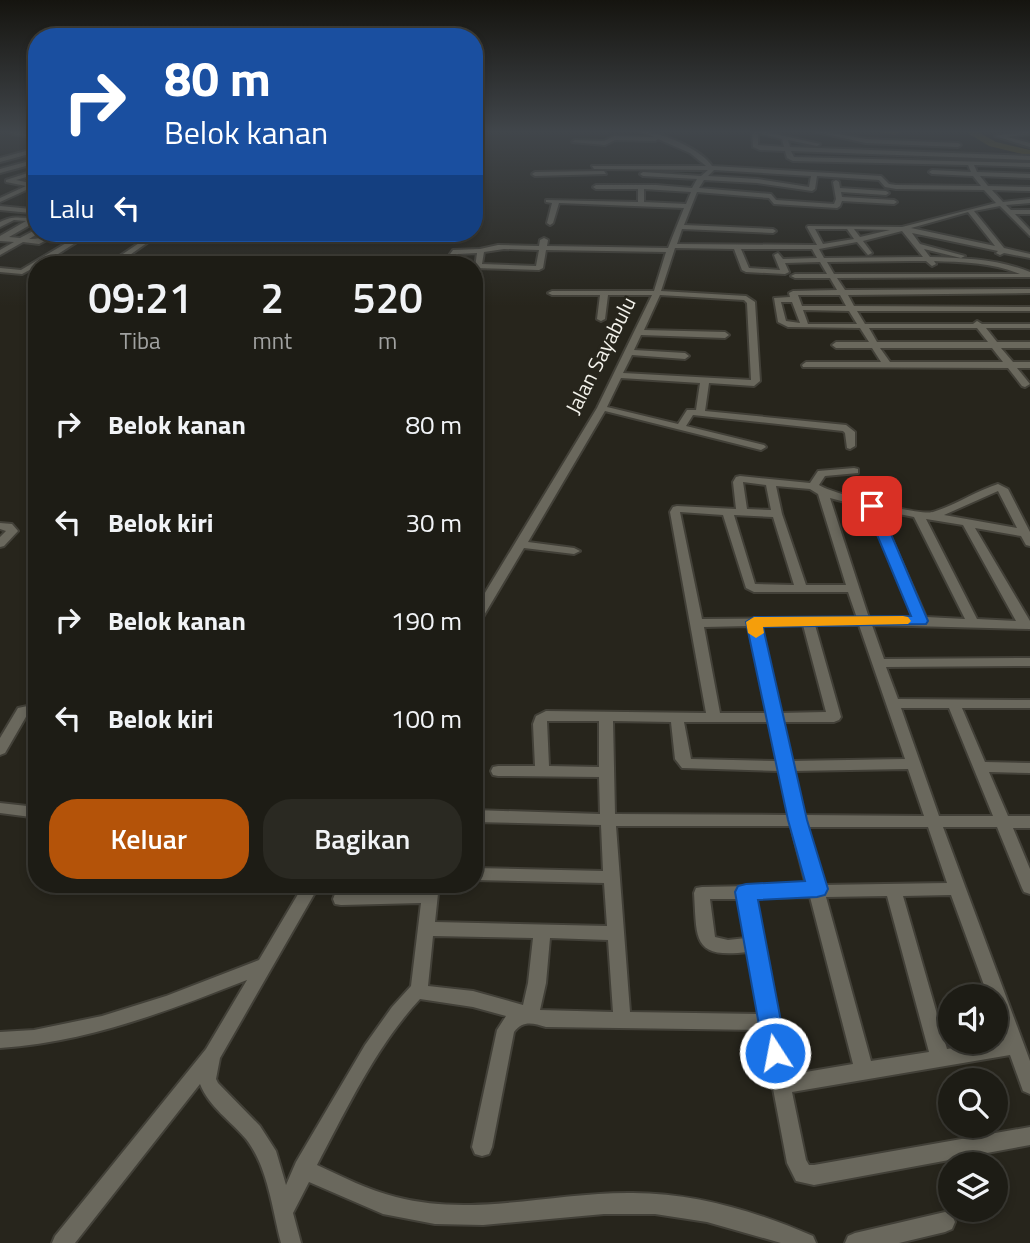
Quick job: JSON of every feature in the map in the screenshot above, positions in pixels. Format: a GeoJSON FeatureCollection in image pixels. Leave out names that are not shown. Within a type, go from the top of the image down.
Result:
{"type":"FeatureCollection","features":[{"type":"Feature","properties":{"kind":"street"},"geometry":{"type":"LineString","coordinates":[[0,200],[22,190]]}},
{"type":"Feature","properties":{"kind":"street"},"geometry":{"type":"LineString","coordinates":[[641,190],[641,201]]}},
{"type":"Feature","properties":{"kind":"street","name":"Jalan Sayabulu"},"geometry":{"type":"LineString","coordinates":[[483,606],[602,408],[631,352],[637,332],[657,293],[695,190]]}},
{"type":"Feature","properties":{"kind":"street"},"geometry":{"type":"LineString","coordinates":[[706,190],[771,196],[776,202],[835,206],[839,200],[837,190]]}},
{"type":"Feature","properties":{"kind":"street"},"geometry":{"type":"LineString","coordinates":[[935,194],[959,194],[956,190]]}},
{"type":"Feature","properties":{"kind":"street"},"geometry":{"type":"LineString","coordinates":[[988,190],[1030,234]]}},
{"type":"Feature","properties":{"kind":"street"},"geometry":{"type":"LineString","coordinates":[[594,197],[688,206]]}},
{"type":"Feature","properties":{"kind":"street"},"geometry":{"type":"LineString","coordinates":[[785,198],[894,202]]}},
{"type":"Feature","properties":{"kind":"street"},"geometry":{"type":"LineString","coordinates":[[550,223],[552,201],[641,201]]}},
{"type":"Feature","properties":{"kind":"street"},"geometry":{"type":"LineString","coordinates":[[453,256],[456,252],[544,244],[607,249],[818,247],[859,241],[1000,203],[1030,201]]}},
{"type":"Feature","properties":{"kind":"street"},"geometry":{"type":"LineString","coordinates":[[0,208],[28,210]]}},
{"type":"Feature","properties":{"kind":"street"},"geometry":{"type":"LineString","coordinates":[[0,214],[10,209]]}},
{"type":"Feature","properties":{"kind":"street"},"geometry":{"type":"LineString","coordinates":[[970,210],[1003,251]]}},
{"type":"Feature","properties":{"kind":"street"},"geometry":{"type":"LineString","coordinates":[[1009,212],[1030,212]]}},
{"type":"Feature","properties":{"kind":"street"},"geometry":{"type":"LineString","coordinates":[[0,225],[13,218],[28,219]]}},
{"type":"Feature","properties":{"kind":"street"},"geometry":{"type":"LineString","coordinates":[[0,239],[28,223]]}},
{"type":"Feature","properties":{"kind":"street"},"geometry":{"type":"LineString","coordinates":[[1021,225],[1030,225]]}},
{"type":"Feature","properties":{"kind":"street"},"geometry":{"type":"LineString","coordinates":[[681,227],[772,231]]}},
{"type":"Feature","properties":{"kind":"street"},"geometry":{"type":"LineString","coordinates":[[887,365],[824,261],[810,227],[905,229],[1030,256]]}},
{"type":"Feature","properties":{"kind":"street"},"geometry":{"type":"LineString","coordinates":[[849,227],[868,253]]}},
{"type":"Feature","properties":{"kind":"street"},"geometry":{"type":"LineString","coordinates":[[905,229],[1025,384]]}},
{"type":"Feature","properties":{"kind":"street"},"geometry":{"type":"LineString","coordinates":[[0,254],[28,236]]}},
{"type":"Feature","properties":{"kind":"street"},"geometry":{"type":"LineString","coordinates":[[0,239],[28,241]]}},
{"type":"Feature","properties":{"kind":"street"},"geometry":{"type":"LineString","coordinates":[[604,239],[607,249]]}},
{"type":"Feature","properties":{"kind":"street"},"geometry":{"type":"LineString","coordinates":[[49,256],[73,242]]}},
{"type":"Feature","properties":{"kind":"street"},"geometry":{"type":"LineString","coordinates":[[124,256],[145,242]]}},
{"type":"Feature","properties":{"kind":"street"},"geometry":{"type":"LineString","coordinates":[[483,266],[539,268],[544,244]]}},
{"type":"Feature","properties":{"kind":"street"},"geometry":{"type":"LineString","coordinates":[[920,246],[1021,269],[1030,275]]}},
{"type":"Feature","properties":{"kind":"street"},"geometry":{"type":"LineString","coordinates":[[737,247],[746,271],[785,272],[776,248]]}},
{"type":"Feature","properties":{"kind":"street"},"geometry":{"type":"LineString","coordinates":[[8,248],[31,250]]}},
{"type":"Feature","properties":{"kind":"street"},"geometry":{"type":"LineString","coordinates":[[508,268],[513,248]]}},
{"type":"Feature","properties":{"kind":"street"},"geometry":{"type":"LineString","coordinates":[[479,256],[481,251]]}},
{"type":"Feature","properties":{"kind":"street"},"geometry":{"type":"LineString","coordinates":[[995,258],[1003,251]]}},
{"type":"Feature","properties":{"kind":"street"},"geometry":{"type":"LineString","coordinates":[[0,254],[15,258]]}},
{"type":"Feature","properties":{"kind":"street"},"geometry":{"type":"LineString","coordinates":[[780,261],[981,261]]}},
{"type":"Feature","properties":{"kind":"street"},"geometry":{"type":"LineString","coordinates":[[0,270],[26,275]]}},
{"type":"Feature","properties":{"kind":"street"},"geometry":{"type":"LineString","coordinates":[[0,278],[26,275]]}},
{"type":"Feature","properties":{"kind":"street"},"geometry":{"type":"LineString","coordinates":[[795,276],[1030,275]]}},
{"type":"Feature","properties":{"kind":"street"},"geometry":{"type":"LineString","coordinates":[[804,326],[793,293],[795,291],[1030,291]]}},
{"type":"Feature","properties":{"kind":"street"},"geometry":{"type":"LineString","coordinates":[[601,318],[604,292]]}},
{"type":"Feature","properties":{"kind":"street"},"geometry":{"type":"LineString","coordinates":[[552,293],[657,293],[746,299],[751,302],[756,381],[748,383],[618,374]]}},
{"type":"Feature","properties":{"kind":"street"},"geometry":{"type":"LineString","coordinates":[[795,299],[777,300],[783,324],[865,327],[1030,326]]}},
{"type":"Feature","properties":{"kind":"street"},"geometry":{"type":"LineString","coordinates":[[799,308],[1030,309]]}},
{"type":"Feature","properties":{"kind":"street"},"geometry":{"type":"LineString","coordinates":[[637,332],[725,335]]}},
{"type":"Feature","properties":{"kind":"street"},"geometry":{"type":"LineString","coordinates":[[836,345],[1030,345]]}},
{"type":"Feature","properties":{"kind":"street"},"geometry":{"type":"LineString","coordinates":[[631,352],[685,356]]}},
{"type":"Feature","properties":{"kind":"street"},"geometry":{"type":"LineString","coordinates":[[806,365],[1030,365]]}},
{"type":"Feature","properties":{"kind":"street"},"geometry":{"type":"LineString","coordinates":[[702,432],[705,380]]}},
{"type":"Feature","properties":{"kind":"street"},"geometry":{"type":"LineString","coordinates":[[602,408],[761,447]]}},
{"type":"Feature","properties":{"kind":"street"},"geometry":{"type":"LineString","coordinates":[[680,428],[688,413],[846,428],[850,432],[850,446]]}},
{"type":"Feature","properties":{"kind":"street"},"geometry":{"type":"LineString","coordinates":[[854,471],[822,473],[818,489],[957,889],[1030,1085]]}},
{"type":"Feature","properties":{"kind":"street"},"geometry":{"type":"LineString","coordinates":[[742,512],[738,482],[747,479],[770,481],[818,489],[872,506],[1027,538]]}},
{"type":"Feature","properties":{"kind":"street"},"geometry":{"type":"LineString","coordinates":[[770,481],[777,514],[801,589]]}},
{"type":"Feature","properties":{"kind":"street"},"geometry":{"type":"LineString","coordinates":[[925,516],[999,487],[1027,538]]}},
{"type":"Feature","properties":{"kind":"street"},"geometry":{"type":"LineString","coordinates":[[965,502],[973,525],[1028,625]]}},
{"type":"Feature","properties":{"kind":"street"},"geometry":{"type":"LineString","coordinates":[[872,506],[920,621]]}},
{"type":"Feature","properties":{"kind":"street"},"geometry":{"type":"LineString","coordinates":[[714,718],[675,510],[777,514]]}},
{"type":"Feature","properties":{"kind":"street"},"geometry":{"type":"LineString","coordinates":[[729,512],[747,583],[754,588],[853,589]]}},
{"type":"Feature","properties":{"kind":"street"},"geometry":{"type":"LineString","coordinates":[[925,516],[972,621]]}},
{"type":"Feature","properties":{"kind":"street"},"geometry":{"type":"LineString","coordinates":[[0,526],[8,526],[12,530],[0,544]]}},
{"type":"Feature","properties":{"kind":"street"},"geometry":{"type":"LineString","coordinates":[[521,544],[575,551]]}},
{"type":"Feature","properties":{"kind":"street"},"geometry":{"type":"LineString","coordinates":[[542,771],[541,719],[546,716],[834,717],[808,621]]}},
{"type":"Feature","properties":{"kind":"street"},"geometry":{"type":"LineString","coordinates":[[697,622],[972,621],[1028,625]]}},
{"type":"Feature","properties":{"kind":"street"},"geometry":{"type":"LineString","coordinates":[[754,622],[797,820],[864,1071]]}},
{"type":"Feature","properties":{"kind":"street"},"geometry":{"type":"LineString","coordinates":[[879,663],[1030,662]]}},
{"type":"Feature","properties":{"kind":"street"},"geometry":{"type":"LineString","coordinates":[[891,703],[1030,704]]}},
{"type":"Feature","properties":{"kind":"street"},"geometry":{"type":"LineString","coordinates":[[954,704],[1030,888]]}},
{"type":"Feature","properties":{"kind":"street"},"geometry":{"type":"LineString","coordinates":[[0,750],[23,711],[28,710]]}},
{"type":"Feature","properties":{"kind":"street"},"geometry":{"type":"LineString","coordinates":[[677,717],[682,759],[687,764],[914,764]]}},
{"type":"Feature","properties":{"kind":"street"},"geometry":{"type":"LineString","coordinates":[[606,718],[605,772],[622,1020]]}},
{"type":"Feature","properties":{"kind":"street"},"geometry":{"type":"LineString","coordinates":[[981,766],[1030,768]]}},
{"type":"Feature","properties":{"kind":"street"},"geometry":{"type":"LineString","coordinates":[[498,771],[605,772]]}},
{"type":"Feature","properties":{"kind":"street"},"geometry":{"type":"LineString","coordinates":[[0,808],[28,811]]}},
{"type":"Feature","properties":{"kind":"street"},"geometry":{"type":"LineString","coordinates":[[483,816],[608,820],[1030,822]]}},
{"type":"Feature","properties":{"kind":"street"},"geometry":{"type":"LineString","coordinates":[[483,874],[611,877]]}},
{"type":"Feature","properties":{"kind":"street"},"geometry":{"type":"LineString","coordinates":[[756,944],[716,946],[709,943],[705,937],[702,893],[817,889],[957,889]]}},
{"type":"Feature","properties":{"kind":"street"},"geometry":{"type":"LineString","coordinates":[[894,891],[940,1058]]}},
{"type":"Feature","properties":{"kind":"street"},"geometry":{"type":"LineString","coordinates":[[746,892],[781,1084],[797,1163],[803,1174],[814,1175],[1030,1136]]}},
{"type":"Feature","properties":{"kind":"street"},"geometry":{"type":"LineString","coordinates":[[62,1243],[212,1055],[307,893]]}},
{"type":"Feature","properties":{"kind":"street"},"geometry":{"type":"LineString","coordinates":[[341,899],[400,893]]}},
{"type":"Feature","properties":{"kind":"street"},"geometry":{"type":"LineString","coordinates":[[284,1211],[303,1170],[373,1047],[419,989],[429,893]]}},
{"type":"Feature","properties":{"kind":"street"},"geometry":{"type":"LineString","coordinates":[[425,929],[616,933]]}},
{"type":"Feature","properties":{"kind":"street"},"geometry":{"type":"LineString","coordinates":[[530,1014],[537,982],[542,932]]}},
{"type":"Feature","properties":{"kind":"street"},"geometry":{"type":"LineString","coordinates":[[0,1040],[63,1034],[153,1007],[265,965]]}},
{"type":"Feature","properties":{"kind":"street"},"geometry":{"type":"LineString","coordinates":[[419,989],[430,996],[474,999],[546,1019],[769,1022]]}},
{"type":"Feature","properties":{"kind":"street"},"geometry":{"type":"LineString","coordinates":[[482,1147],[506,1030],[512,1021],[530,1014]]}},
{"type":"Feature","properties":{"kind":"street"},"geometry":{"type":"LineString","coordinates":[[781,1084],[1015,1046]]}},
{"type":"Feature","properties":{"kind":"street"},"geometry":{"type":"LineString","coordinates":[[212,1055],[207,1079],[211,1089],[264,1147],[291,1243]]}},
{"type":"Feature","properties":{"kind":"street"},"geometry":{"type":"LineString","coordinates":[[303,1170],[383,1205],[415,1212],[463,1214],[580,1208],[605,1204],[669,1205],[781,1232],[806,1243]]}},
{"type":"Feature","properties":{"kind":"street"},"geometry":{"type":"LineString","coordinates":[[855,1243],[945,1222]]}},
{"type":"Feature","properties":{"kind":"slow traffic"},"geometry":{"type":"LineString","coordinates":[[756,633],[754,622],[903,621]]}},
{"type":"Feature","properties":{"kind":"route"},"geometry":{"type":"LineString","coordinates":[[775,1053],[746,892],[817,889],[797,820],[754,622],[920,621],[872,506]]}}]}
